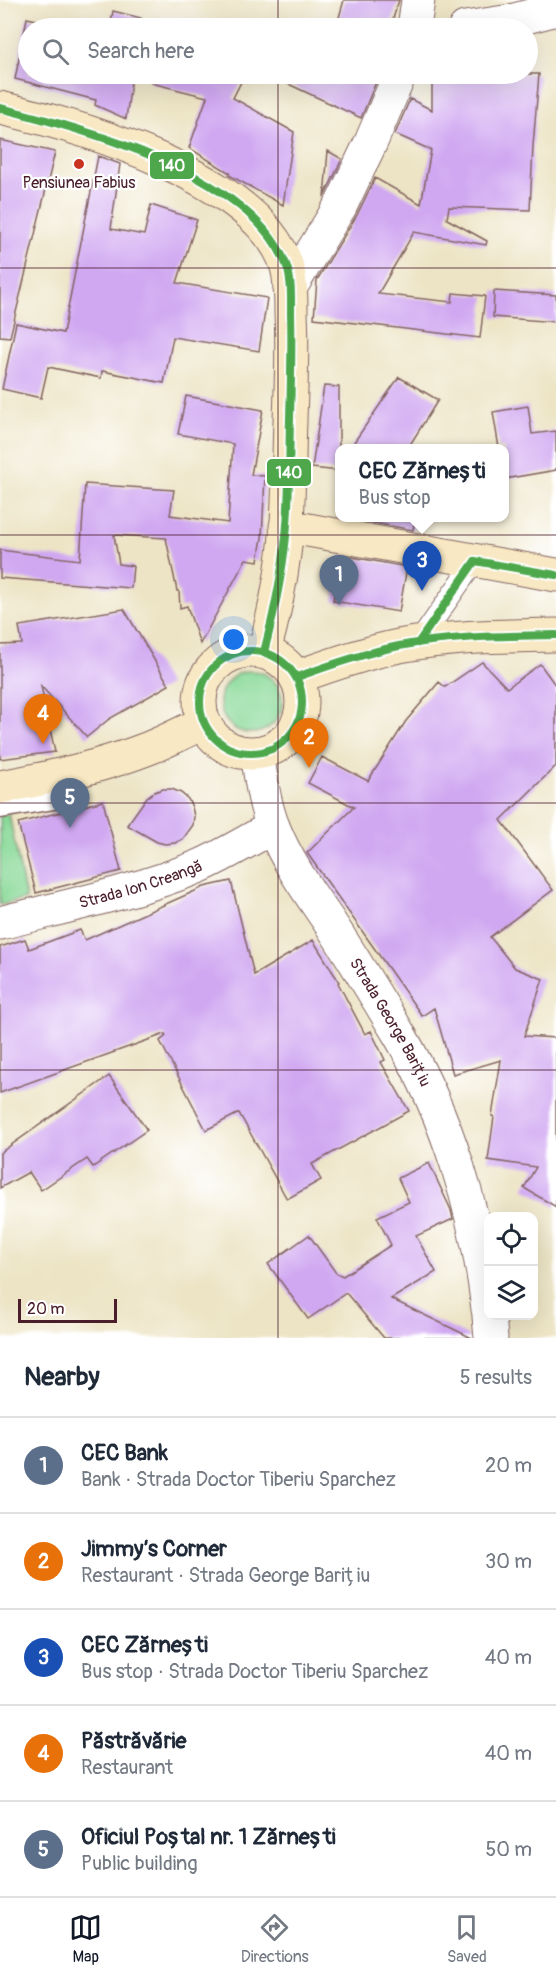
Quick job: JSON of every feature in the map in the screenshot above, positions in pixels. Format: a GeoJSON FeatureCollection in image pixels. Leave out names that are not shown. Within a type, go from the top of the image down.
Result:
{"type":"FeatureCollection","features":[{"type":"Feature","properties":{"kind":"main road"},"geometry":{"type":"LineString","coordinates":[[0,108],[62,123],[150,155],[198,179],[231,199],[257,220],[275,242],[286,264],[290,288],[292,365],[286,526],[281,579],[264,652]]}},
{"type":"Feature","properties":{"kind":"main road"},"geometry":{"type":"LineString","coordinates":[[286,526],[556,575]]}},
{"type":"Feature","properties":{"kind":"main road"},"geometry":{"type":"LineString","coordinates":[[297,676],[367,654],[418,643],[472,638],[556,635]]}},
{"type":"Feature","properties":{"kind":"main road"},"geometry":{"type":"LineString","coordinates":[[247,650],[264,652],[280,659],[297,676],[303,705],[299,721],[289,737],[274,748],[257,753],[240,752],[225,747],[212,736],[204,723],[199,703],[202,684],[213,667],[228,655],[247,650]]}},
{"type":"Feature","properties":{"kind":"main road"},"geometry":{"type":"LineString","coordinates":[[0,787],[98,766],[150,748],[204,723]]}},
{"type":"Feature","properties":{"kind":"street"},"geometry":{"type":"LineString","coordinates":[[415,18],[418,0]]}},
{"type":"Feature","properties":{"kind":"street"},"geometry":{"type":"LineString","coordinates":[[522,18],[556,9]]}},
{"type":"Feature","properties":{"kind":"street"},"geometry":{"type":"LineString","coordinates":[[290,288],[324,234],[353,180],[396,84]]}},
{"type":"Feature","properties":{"kind":"street","name":"Strada George Barițiu"},"geometry":{"type":"LineString","coordinates":[[257,753],[273,827],[287,858],[344,944],[400,1036],[423,1081],[449,1141],[470,1209],[484,1275]]}},
{"type":"Feature","properties":{"kind":"street"},"geometry":{"type":"LineString","coordinates":[[0,804],[59,794],[55,777]]}},
{"type":"Feature","properties":{"kind":"street","name":"Strada Ion Creangă"},"geometry":{"type":"LineString","coordinates":[[0,923],[156,882],[201,865],[273,827]]}},
{"type":"Feature","properties":{"kind":"street"},"geometry":{"type":"LineString","coordinates":[[489,1320],[491,1338]]}},
{"type":"Feature","properties":{"kind":"lane"},"geometry":{"type":"LineString","coordinates":[[418,643],[475,561]]}},
{"type":"Feature","properties":{"kind":"green space"},"geometry":{"type":"Polygon","coordinates":[[[251,671],[268,676],[273,680],[277,685],[282,702],[277,719],[273,724],[268,728],[251,733],[234,728],[229,724],[225,719],[220,702],[225,685],[229,680],[234,676],[251,671]]]}},
{"type":"Feature","properties":{"kind":"green space"},"geometry":{"type":"Polygon","coordinates":[[[9,814],[26,899],[0,905],[0,815],[9,814]]]}},
{"type":"Feature","properties":{"kind":"building"},"geometry":{"type":"Polygon","coordinates":[[[344,0],[399,0],[393,18],[339,18],[344,0]]]}},
{"type":"Feature","properties":{"kind":"building"},"geometry":{"type":"Polygon","coordinates":[[[113,11],[141,18],[112,18],[113,11]]]}},
{"type":"Feature","properties":{"kind":"building"},"geometry":{"type":"Polygon","coordinates":[[[18,64],[18,80],[15,79],[18,64]]]}},
{"type":"Feature","properties":{"kind":"building"},"geometry":{"type":"Polygon","coordinates":[[[539,74],[530,210],[449,207],[447,219],[487,241],[486,245],[414,232],[378,294],[452,302],[453,293],[485,296],[480,338],[314,318],[317,280],[357,215],[375,178],[421,204],[431,150],[395,134],[410,99],[432,110],[432,84],[538,84],[539,74]]]}},
{"type":"Feature","properties":{"kind":"building"},"geometry":{"type":"Polygon","coordinates":[[[34,84],[131,84],[126,119],[95,105],[96,100],[34,84]]]}},
{"type":"Feature","properties":{"kind":"building"},"geometry":{"type":"Polygon","coordinates":[[[155,84],[240,84],[233,98],[294,132],[283,205],[229,175],[230,173],[189,148],[207,97],[155,84]]]}},
{"type":"Feature","properties":{"kind":"building"},"geometry":{"type":"Polygon","coordinates":[[[288,84],[375,84],[361,118],[288,84]]]}},
{"type":"Feature","properties":{"kind":"building"},"geometry":{"type":"Polygon","coordinates":[[[0,140],[55,152],[10,337],[0,336],[0,140]]]}},
{"type":"Feature","properties":{"kind":"building"},"geometry":{"type":"Polygon","coordinates":[[[328,151],[342,159],[324,197],[328,151]]]}},
{"type":"Feature","properties":{"kind":"building"},"geometry":{"type":"Polygon","coordinates":[[[98,156],[120,164],[111,229],[144,235],[151,205],[197,220],[177,283],[267,298],[259,351],[173,337],[164,383],[102,371],[101,378],[48,367],[41,398],[2,389],[16,323],[63,333],[98,156]]]}},
{"type":"Feature","properties":{"kind":"building"},"geometry":{"type":"Polygon","coordinates":[[[494,291],[556,295],[556,322],[493,317],[494,291]]]}},
{"type":"Feature","properties":{"kind":"building"},"geometry":{"type":"Polygon","coordinates":[[[399,377],[438,400],[410,444],[353,444],[399,377]]]}},
{"type":"Feature","properties":{"kind":"building"},"geometry":{"type":"Polygon","coordinates":[[[324,386],[339,387],[339,444],[335,444],[335,471],[312,468],[324,386]]]}},
{"type":"Feature","properties":{"kind":"building"},"geometry":{"type":"Polygon","coordinates":[[[186,396],[263,410],[251,475],[265,476],[262,538],[258,561],[246,559],[200,644],[187,606],[180,608],[179,591],[177,591],[166,538],[114,535],[119,564],[133,566],[131,588],[0,578],[0,550],[80,560],[85,484],[174,490],[170,515],[228,523],[233,444],[178,434],[186,396]]]}},
{"type":"Feature","properties":{"kind":"building"},"geometry":{"type":"Polygon","coordinates":[[[528,406],[532,434],[556,431],[556,470],[509,478],[509,444],[498,444],[493,412],[528,406]]]}},
{"type":"Feature","properties":{"kind":"building"},"geometry":{"type":"Polygon","coordinates":[[[369,522],[414,522],[413,530],[369,522]]]}},
{"type":"Feature","properties":{"kind":"building"},"geometry":{"type":"Polygon","coordinates":[[[341,555],[407,567],[399,612],[333,601],[341,555]]]}},
{"type":"Feature","properties":{"kind":"building"},"geometry":{"type":"Polygon","coordinates":[[[124,609],[169,685],[109,719],[87,737],[41,686],[55,752],[0,759],[0,645],[22,644],[19,626],[124,609]]]}},
{"type":"Feature","properties":{"kind":"building"},"geometry":{"type":"Polygon","coordinates":[[[482,662],[507,688],[540,664],[556,686],[556,766],[501,820],[553,890],[490,937],[515,968],[543,979],[524,1036],[556,1038],[556,1207],[524,1188],[536,1167],[488,1160],[501,1060],[453,1074],[434,1008],[422,1016],[307,853],[354,807],[308,783],[322,757],[368,781],[406,721],[439,682],[445,687],[482,662]]]}},
{"type":"Feature","properties":{"kind":"building"},"geometry":{"type":"Polygon","coordinates":[[[163,789],[172,789],[188,799],[194,816],[193,825],[183,839],[175,843],[157,842],[127,825],[147,797],[163,789]]]}},
{"type":"Feature","properties":{"kind":"building"},"geometry":{"type":"Polygon","coordinates":[[[103,801],[121,871],[36,893],[18,823],[103,801]]]}},
{"type":"Feature","properties":{"kind":"building"},"geometry":{"type":"Polygon","coordinates":[[[231,881],[254,975],[313,940],[339,982],[365,1034],[371,1031],[385,1060],[381,1062],[409,1111],[312,1164],[321,1180],[287,1199],[239,1113],[206,1130],[160,1041],[166,1036],[165,1034],[0,1093],[0,947],[25,939],[29,949],[80,930],[85,940],[204,887],[231,881]]]}},
{"type":"Feature","properties":{"kind":"building"},"geometry":{"type":"Polygon","coordinates":[[[109,1076],[147,1130],[93,1167],[87,1159],[41,1190],[29,1172],[0,1188],[0,1153],[109,1076]]]}},
{"type":"Feature","properties":{"kind":"building"},"geometry":{"type":"Polygon","coordinates":[[[429,1163],[453,1219],[416,1236],[436,1272],[391,1299],[472,1338],[384,1338],[346,1293],[308,1319],[268,1264],[309,1235],[336,1273],[343,1276],[391,1245],[377,1217],[409,1202],[398,1178],[429,1163]]]}},
{"type":"Feature","properties":{"kind":"transit line","name":"140"},"geometry":{"type":"LineString","coordinates":[[0,108],[119,143],[162,160],[202,180],[238,204],[266,232],[286,264],[291,302],[288,507],[280,580],[264,652]]}},
{"type":"Feature","properties":{"kind":"transit line","name":"140"},"geometry":{"type":"LineString","coordinates":[[475,561],[556,575]]}},
{"type":"Feature","properties":{"kind":"transit line","name":"140"},"geometry":{"type":"LineString","coordinates":[[418,643],[475,561]]}},
{"type":"Feature","properties":{"kind":"transit line","name":"140"},"geometry":{"type":"LineString","coordinates":[[297,677],[360,656],[419,643],[478,637],[556,635]]}},
{"type":"Feature","properties":{"kind":"transit line","name":"140"},"geometry":{"type":"LineString","coordinates":[[251,651],[271,655],[287,666],[298,682],[302,702],[298,722],[287,738],[271,749],[251,753],[231,749],[215,738],[204,722],[200,702],[204,682],[215,666],[231,655],[251,651]]}},
{"type":"Feature","properties":{"kind":"place","name":"Pensiunea Fabius"},"geometry":{"type":"Point","coordinates":[79,164]}},
{"type":"Feature","properties":{"kind":"place","name":"CEC Zărnești"},"geometry":{"type":"Point","coordinates":[422,591]}},
{"type":"Feature","properties":{"kind":"place","name":"CEC Bank"},"geometry":{"type":"Point","coordinates":[339,605]}},
{"type":"Feature","properties":{"kind":"place","name":"Păstrăvărie"},"geometry":{"type":"Point","coordinates":[43,744]}},
{"type":"Feature","properties":{"kind":"place","name":"Jimmy’s Corner"},"geometry":{"type":"Point","coordinates":[309,768]}},
{"type":"Feature","properties":{"kind":"place","name":"Oficiul Poștal nr. 1 Zărnești"},"geometry":{"type":"Point","coordinates":[70,828]}}]}
